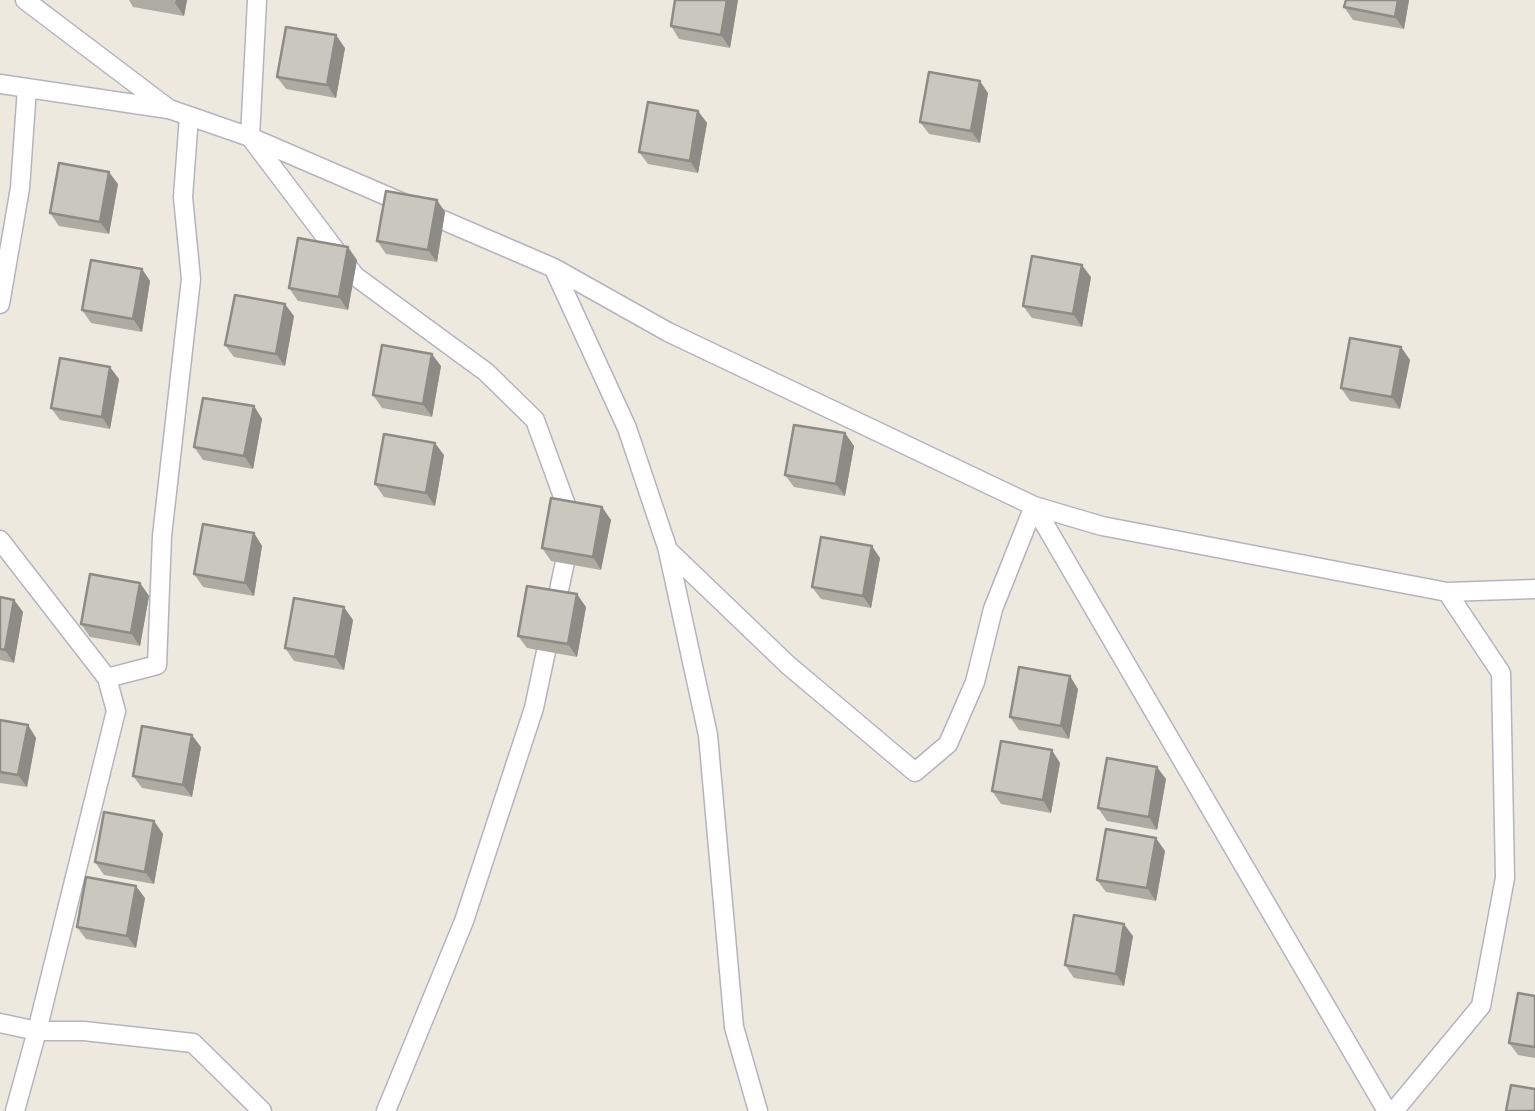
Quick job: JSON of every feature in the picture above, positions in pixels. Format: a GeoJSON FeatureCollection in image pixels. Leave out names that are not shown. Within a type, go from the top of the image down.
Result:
{"type":"FeatureCollection","features":[{"type":"Feature","properties":{"kind":"lane"},"geometry":{"type":"LineString","coordinates":[[25,0],[168,109]]}},
{"type":"Feature","properties":{"kind":"lane"},"geometry":{"type":"LineString","coordinates":[[257,0],[250,137],[355,276],[486,372],[535,420],[573,524],[534,708],[464,922],[386,1111]]}},
{"type":"Feature","properties":{"kind":"lane"},"geometry":{"type":"LineString","coordinates":[[0,84],[168,109],[250,137],[554,268],[668,332],[1034,506],[1102,526],[1447,592],[1535,589]]}},
{"type":"Feature","properties":{"kind":"lane"},"geometry":{"type":"LineString","coordinates":[[0,304],[20,188],[27,88]]}},
{"type":"Feature","properties":{"kind":"lane"},"geometry":{"type":"LineString","coordinates":[[107,678],[157,665],[162,536],[191,279],[183,197],[190,116]]}},
{"type":"Feature","properties":{"kind":"lane"},"geometry":{"type":"LineString","coordinates":[[554,268],[627,428],[668,550],[708,735],[734,1028],[758,1111]]}},
{"type":"Feature","properties":{"kind":"lane"},"geometry":{"type":"LineString","coordinates":[[668,550],[788,665],[915,772],[948,744],[975,682],[992,608],[1034,506]]}},
{"type":"Feature","properties":{"kind":"lane"},"geometry":{"type":"LineString","coordinates":[[1034,506],[1390,1111],[1481,1006],[1505,878],[1501,673],[1447,592]]}},
{"type":"Feature","properties":{"kind":"lane"},"geometry":{"type":"LineString","coordinates":[[0,540],[107,678],[116,711],[15,1111]]}},
{"type":"Feature","properties":{"kind":"lane"},"geometry":{"type":"LineString","coordinates":[[0,1023],[37,1030],[194,1042],[262,1111]]}},
{"type":"Feature","properties":{"kind":"building"},"geometry":{"type":"Polygon","coordinates":[[[675,0],[727,0],[721,35],[671,26],[675,0]]]}},
{"type":"Feature","properties":{"kind":"building"},"geometry":{"type":"Polygon","coordinates":[[[1346,0],[1398,0],[1395,17],[1344,7],[1346,0]]]}},
{"type":"Feature","properties":{"kind":"building"},"geometry":{"type":"Polygon","coordinates":[[[286,27],[336,35],[327,85],[277,77],[286,27]]]}},
{"type":"Feature","properties":{"kind":"building"},"geometry":{"type":"Polygon","coordinates":[[[929,72],[980,81],[971,131],[920,122],[929,72]]]}},
{"type":"Feature","properties":{"kind":"building"},"geometry":{"type":"Polygon","coordinates":[[[648,102],[698,111],[690,161],[639,152],[648,102]]]}},
{"type":"Feature","properties":{"kind":"building"},"geometry":{"type":"Polygon","coordinates":[[[59,163],[109,172],[100,222],[50,213],[59,163]]]}},
{"type":"Feature","properties":{"kind":"building"},"geometry":{"type":"Polygon","coordinates":[[[386,191],[437,200],[428,250],[377,241],[386,191]]]}},
{"type":"Feature","properties":{"kind":"building"},"geometry":{"type":"Polygon","coordinates":[[[298,238],[348,247],[339,297],[289,288],[298,238]]]}},
{"type":"Feature","properties":{"kind":"building"},"geometry":{"type":"Polygon","coordinates":[[[1032,256],[1082,265],[1073,314],[1023,306],[1032,256]]]}},
{"type":"Feature","properties":{"kind":"building"},"geometry":{"type":"Polygon","coordinates":[[[91,260],[142,269],[133,319],[82,310],[91,260]]]}},
{"type":"Feature","properties":{"kind":"building"},"geometry":{"type":"Polygon","coordinates":[[[235,295],[285,304],[276,354],[225,345],[235,295]]]}},
{"type":"Feature","properties":{"kind":"building"},"geometry":{"type":"Polygon","coordinates":[[[1350,338],[1401,347],[1392,397],[1341,388],[1350,338]]]}},
{"type":"Feature","properties":{"kind":"building"},"geometry":{"type":"Polygon","coordinates":[[[382,345],[432,354],[423,404],[373,395],[382,345]]]}},
{"type":"Feature","properties":{"kind":"building"},"geometry":{"type":"Polygon","coordinates":[[[60,358],[110,367],[102,417],[51,408],[60,358]]]}},
{"type":"Feature","properties":{"kind":"building"},"geometry":{"type":"Polygon","coordinates":[[[203,398],[254,406],[244,456],[194,447],[203,398]]]}},
{"type":"Feature","properties":{"kind":"building"},"geometry":{"type":"Polygon","coordinates":[[[794,425],[845,433],[836,484],[785,475],[794,425]]]}},
{"type":"Feature","properties":{"kind":"building"},"geometry":{"type":"Polygon","coordinates":[[[384,434],[435,443],[426,493],[375,484],[384,434]]]}},
{"type":"Feature","properties":{"kind":"building"},"geometry":{"type":"Polygon","coordinates":[[[551,498],[602,507],[593,557],[542,548],[551,498]]]}},
{"type":"Feature","properties":{"kind":"building"},"geometry":{"type":"Polygon","coordinates":[[[203,524],[254,533],[245,583],[194,574],[203,524]]]}},
{"type":"Feature","properties":{"kind":"building"},"geometry":{"type":"Polygon","coordinates":[[[821,537],[872,546],[863,596],[812,587],[821,537]]]}},
{"type":"Feature","properties":{"kind":"building"},"geometry":{"type":"Polygon","coordinates":[[[90,574],[140,583],[131,633],[81,624],[90,574]]]}},
{"type":"Feature","properties":{"kind":"building"},"geometry":{"type":"Polygon","coordinates":[[[527,586],[577,594],[568,644],[518,636],[527,586]]]}},
{"type":"Feature","properties":{"kind":"building"},"geometry":{"type":"Polygon","coordinates":[[[0,597],[14,600],[5,650],[0,649],[0,597]]]}},
{"type":"Feature","properties":{"kind":"building"},"geometry":{"type":"Polygon","coordinates":[[[294,598],[344,607],[335,657],[285,648],[294,598]]]}},
{"type":"Feature","properties":{"kind":"building"},"geometry":{"type":"Polygon","coordinates":[[[1019,667],[1070,676],[1061,726],[1010,717],[1019,667]]]}},
{"type":"Feature","properties":{"kind":"building"},"geometry":{"type":"Polygon","coordinates":[[[0,720],[28,725],[18,775],[0,772],[0,720]]]}},
{"type":"Feature","properties":{"kind":"building"},"geometry":{"type":"Polygon","coordinates":[[[142,726],[192,735],[183,785],[133,776],[142,726]]]}},
{"type":"Feature","properties":{"kind":"building"},"geometry":{"type":"Polygon","coordinates":[[[1001,741],[1052,750],[1043,800],[992,791],[1001,741]]]}},
{"type":"Feature","properties":{"kind":"building"},"geometry":{"type":"Polygon","coordinates":[[[1107,758],[1157,767],[1149,817],[1098,808],[1107,758]]]}},
{"type":"Feature","properties":{"kind":"building"},"geometry":{"type":"Polygon","coordinates":[[[104,812],[154,821],[145,872],[95,862],[104,812]]]}},
{"type":"Feature","properties":{"kind":"building"},"geometry":{"type":"Polygon","coordinates":[[[1106,829],[1156,838],[1147,888],[1097,880],[1106,829]]]}},
{"type":"Feature","properties":{"kind":"building"},"geometry":{"type":"Polygon","coordinates":[[[86,877],[136,886],[127,936],[77,927],[86,877]]]}},
{"type":"Feature","properties":{"kind":"building"},"geometry":{"type":"Polygon","coordinates":[[[1074,915],[1124,924],[1116,974],[1065,965],[1074,915]]]}},
{"type":"Feature","properties":{"kind":"building"},"geometry":{"type":"Polygon","coordinates":[[[1518,993],[1535,996],[1535,1047],[1509,1043],[1518,993]]]}},
{"type":"Feature","properties":{"kind":"building"},"geometry":{"type":"Polygon","coordinates":[[[1511,1085],[1535,1089],[1535,1111],[1506,1111],[1511,1085]]]}}]}
